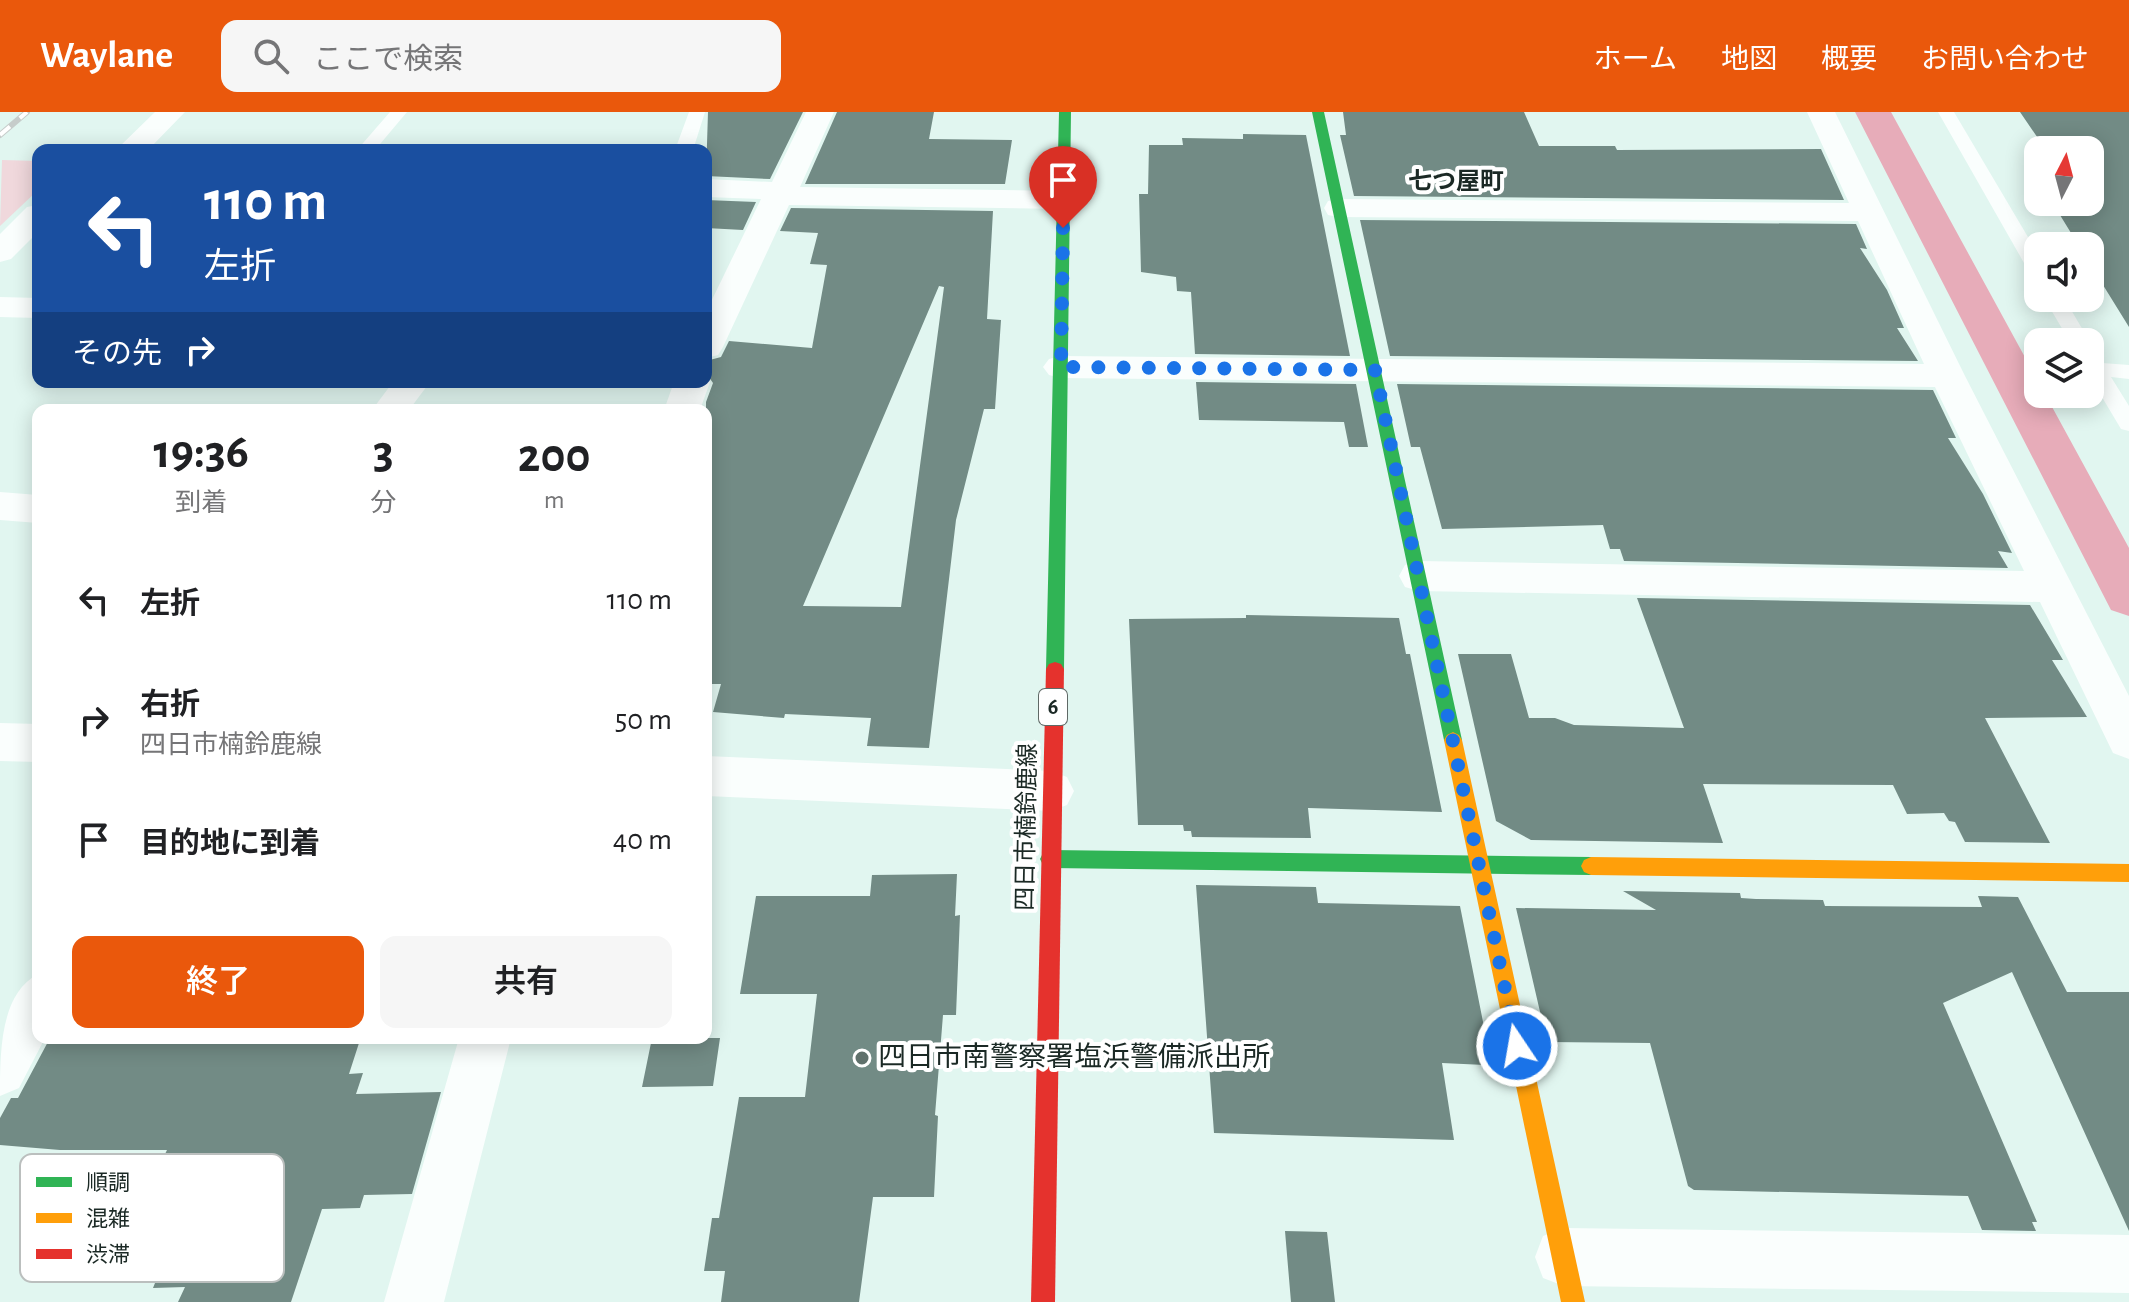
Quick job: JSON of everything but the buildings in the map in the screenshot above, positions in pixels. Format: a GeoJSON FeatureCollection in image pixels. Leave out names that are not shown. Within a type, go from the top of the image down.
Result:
{"type":"FeatureCollection","features":[{"type":"Feature","properties":{"kind":"street"},"geometry":{"type":"LineString","coordinates":[[137,144],[171,112]]}},
{"type":"Feature","properties":{"kind":"street"},"geometry":{"type":"LineString","coordinates":[[712,334],[780,194],[792,178],[820,112]]}},
{"type":"Feature","properties":{"kind":"street","name":"四日市楠鈴鹿線"},"geometry":{"type":"LineString","coordinates":[[1043,1302],[1065,112]]}},
{"type":"Feature","properties":{"kind":"street"},"geometry":{"type":"LineString","coordinates":[[1318,112],[1568,1280],[2129,1264]]}},
{"type":"Feature","properties":{"kind":"street"},"geometry":{"type":"LineString","coordinates":[[1821,112],[1947,376],[2129,740]]}},
{"type":"Feature","properties":{"kind":"street"},"geometry":{"type":"LineString","coordinates":[[712,188],[780,194],[1064,200]]}},
{"type":"Feature","properties":{"kind":"street"},"geometry":{"type":"LineString","coordinates":[[1339,208],[1870,212]]}},
{"type":"Feature","properties":{"kind":"street"},"geometry":{"type":"LineString","coordinates":[[0,252],[32,220]]}},
{"type":"Feature","properties":{"kind":"street"},"geometry":{"type":"LineString","coordinates":[[712,272],[741,274]]}},
{"type":"Feature","properties":{"kind":"street"},"geometry":{"type":"LineString","coordinates":[[0,307],[32,308]]}},
{"type":"Feature","properties":{"kind":"street"},"geometry":{"type":"LineString","coordinates":[[1061,367],[1947,376]]}},
{"type":"Feature","properties":{"kind":"street"},"geometry":{"type":"LineString","coordinates":[[395,404],[407,388]]}},
{"type":"Feature","properties":{"kind":"street"},"geometry":{"type":"LineString","coordinates":[[0,506],[32,509]]}},
{"type":"Feature","properties":{"kind":"street"},"geometry":{"type":"LineString","coordinates":[[1419,576],[2052,587]]}},
{"type":"Feature","properties":{"kind":"street"},"geometry":{"type":"LineString","coordinates":[[0,742],[32,743]]}},
{"type":"Feature","properties":{"kind":"street"},"geometry":{"type":"LineString","coordinates":[[712,776],[1051,791]]}},
{"type":"Feature","properties":{"kind":"street"},"geometry":{"type":"LineString","coordinates":[[1050,859],[2129,873]]}},
{"type":"Feature","properties":{"kind":"street"},"geometry":{"type":"LineString","coordinates":[[0,1069],[32,1010]]}},
{"type":"Feature","properties":{"kind":"street"},"geometry":{"type":"LineString","coordinates":[[414,1302],[483,1044]]}},
{"type":"Feature","properties":{"kind":"lane"},"geometry":{"type":"LineString","coordinates":[[371,144],[399,112]]}},
{"type":"Feature","properties":{"kind":"lane"},"geometry":{"type":"LineString","coordinates":[[686,144],[697,112]]}},
{"type":"Feature","properties":{"kind":"lane"},"geometry":{"type":"LineString","coordinates":[[1946,112],[2024,246]]}},
{"type":"Feature","properties":{"kind":"lane"},"geometry":{"type":"LineString","coordinates":[[2104,366],[2129,372]]}},
{"type":"Feature","properties":{"kind":"lane"},"geometry":{"type":"LineString","coordinates":[[2104,382],[2129,424]]}},
{"type":"Feature","properties":{"kind":"shaded area"},"geometry":{"type":"Polygon","coordinates":[[[2,160],[32,161],[32,196],[0,226],[2,160]]]}},
{"type":"Feature","properties":{"kind":"waterway"},"geometry":{"type":"LineString","coordinates":[[1873,112],[2129,596]]}},
{"type":"Feature","properties":{"kind":"railway"},"geometry":{"type":"LineString","coordinates":[[0,135],[27,112]]}},
{"type":"Feature","properties":{"kind":"traffic: fast"},"geometry":{"type":"LineString","coordinates":[[1055,669],[1065,112]]}},
{"type":"Feature","properties":{"kind":"traffic: fast"},"geometry":{"type":"LineString","coordinates":[[1318,112],[1453,740]]}},
{"type":"Feature","properties":{"kind":"traffic: fast"},"geometry":{"type":"LineString","coordinates":[[1050,859],[1591,866]]}},
{"type":"Feature","properties":{"kind":"traffic: slow"},"geometry":{"type":"LineString","coordinates":[[1453,740],[1573,1302]]}},
{"type":"Feature","properties":{"kind":"traffic: slow"},"geometry":{"type":"LineString","coordinates":[[1591,866],[2129,873]]}},
{"type":"Feature","properties":{"kind":"traffic: jam"},"geometry":{"type":"LineString","coordinates":[[1043,1302],[1055,669]]}},
{"type":"Feature","properties":{"kind":"place","name":"四日市南警察署塩浜警備派出所"},"geometry":{"type":"Point","coordinates":[862,1058]}},
{"type":"Feature","properties":{"kind":"district","name":"七つ屋町"},"geometry":{"type":"Point","coordinates":[1456,182]}},
{"type":"Feature","properties":{"kind":"route"},"geometry":{"type":"LineString","coordinates":[[1063,228],[1061,367],[1375,370],[1517,1046]]}}]}
